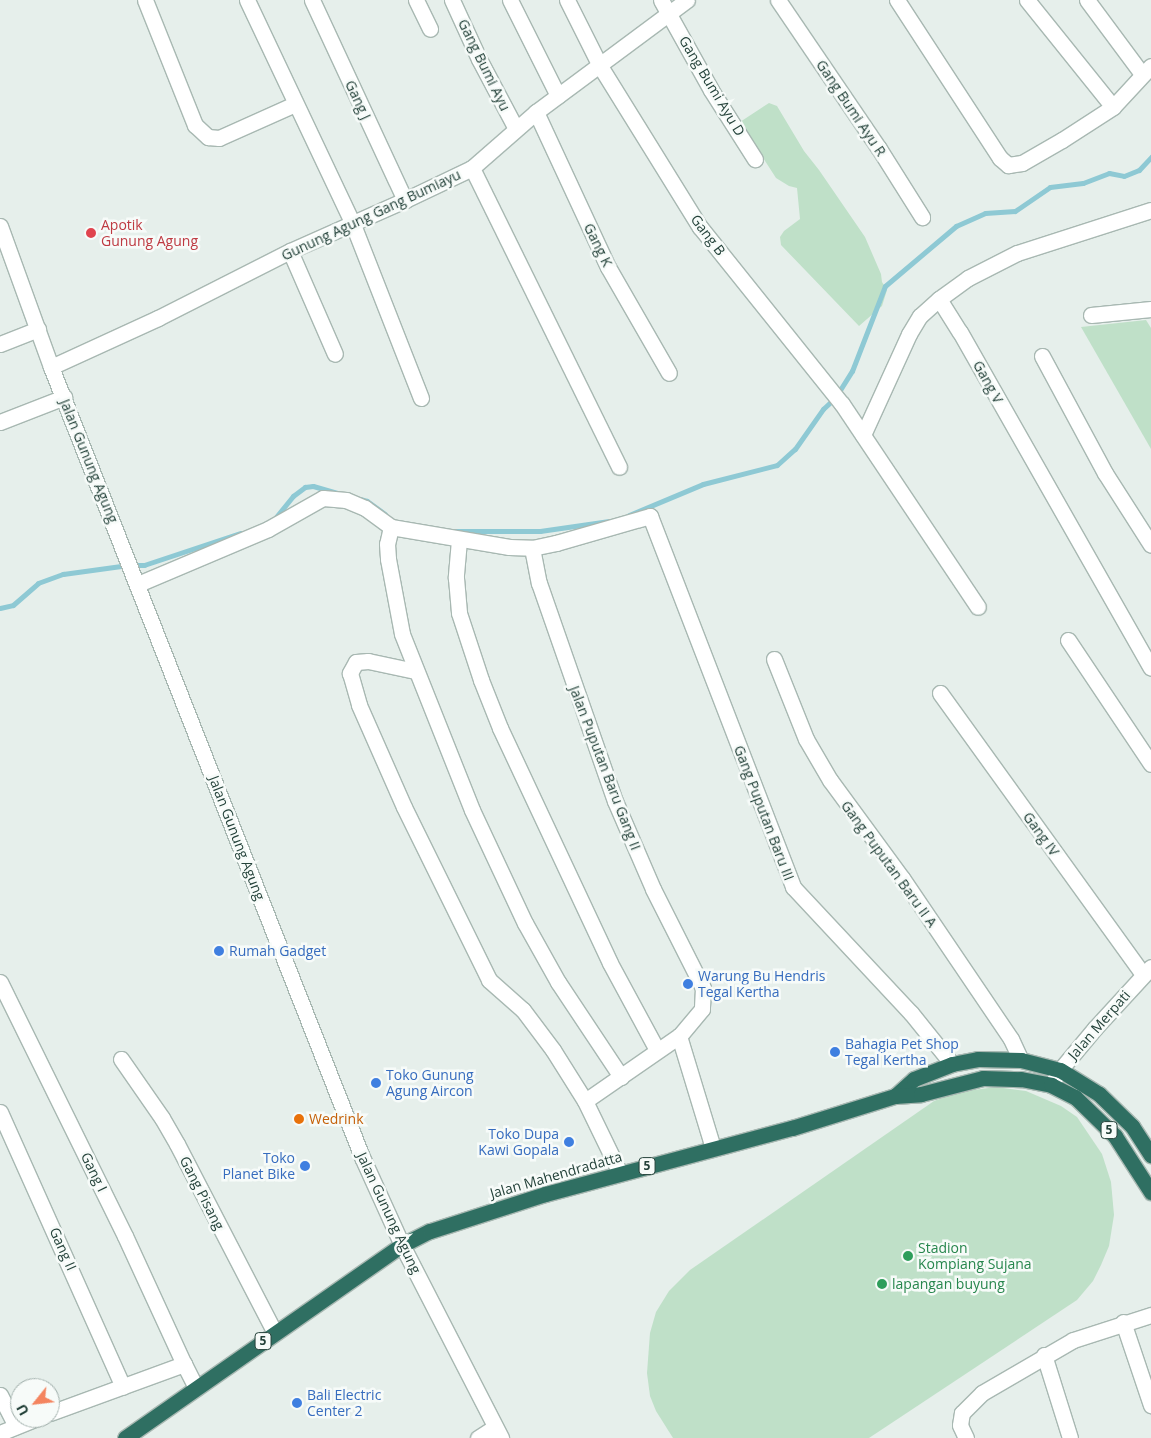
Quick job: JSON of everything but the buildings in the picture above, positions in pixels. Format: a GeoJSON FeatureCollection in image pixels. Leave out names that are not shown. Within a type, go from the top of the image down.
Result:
{"type":"FeatureCollection","features":[{"type":"Feature","properties":{"kind":"highway","name":"Jalan Mahendradatta"},"geometry":{"type":"LineString","coordinates":[[895,1096],[914,1080],[952,1064],[978,1059],[1021,1060],[1060,1070],[1099,1094],[1132,1126],[1151,1155]]}},
{"type":"Feature","properties":{"kind":"highway","name":"Jalan Mahendradatta"},"geometry":{"type":"LineString","coordinates":[[402,1245],[430,1231],[459,1221],[620,1173],[792,1128],[895,1096],[921,1094],[983,1078],[1021,1079],[1051,1085],[1075,1097],[1115,1136],[1151,1192]]}},
{"type":"Feature","properties":{"kind":"highway","name":"5"},"geometry":{"type":"LineString","coordinates":[[125,1438],[402,1245]]}},
{"type":"Feature","properties":{"kind":"street"},"geometry":{"type":"LineString","coordinates":[[145,0],[196,126],[208,137],[219,138],[295,104]]}},
{"type":"Feature","properties":{"kind":"street"},"geometry":{"type":"LineString","coordinates":[[247,0],[352,222],[421,398]]}},
{"type":"Feature","properties":{"kind":"street","name":"Gang J"},"geometry":{"type":"LineString","coordinates":[[312,0],[405,200]]}},
{"type":"Feature","properties":{"kind":"street"},"geometry":{"type":"LineString","coordinates":[[416,0],[430,29]]}},
{"type":"Feature","properties":{"kind":"street","name":"Gang Bumi Ayu"},"geometry":{"type":"LineString","coordinates":[[452,0],[479,59],[516,129]]}},
{"type":"Feature","properties":{"kind":"street"},"geometry":{"type":"LineString","coordinates":[[510,0],[558,96]]}},
{"type":"Feature","properties":{"kind":"street","name":"Gang B"},"geometry":{"type":"LineString","coordinates":[[568,0],[600,66],[700,227],[842,404],[978,607]]}},
{"type":"Feature","properties":{"kind":"street","name":"Gang Bumi Ayu D"},"geometry":{"type":"LineString","coordinates":[[661,0],[711,90],[755,159]]}},
{"type":"Feature","properties":{"kind":"street","name":"Gunung Agung Gang Bumiayu"},"geometry":{"type":"LineString","coordinates":[[52,367],[167,313],[290,251],[472,168],[536,112],[687,0]]}},
{"type":"Feature","properties":{"kind":"street","name":"Gang Bumi Ayu R"},"geometry":{"type":"LineString","coordinates":[[778,0],[922,217]]}},
{"type":"Feature","properties":{"kind":"street"},"geometry":{"type":"LineString","coordinates":[[897,0],[1000,158],[1008,165],[1022,162],[1054,145],[1113,107],[1146,70],[1087,0]]}},
{"type":"Feature","properties":{"kind":"street"},"geometry":{"type":"LineString","coordinates":[[1027,0],[1113,107]]}},
{"type":"Feature","properties":{"kind":"street","name":"Gang K"},"geometry":{"type":"LineString","coordinates":[[536,112],[608,267],[669,373]]}},
{"type":"Feature","properties":{"kind":"street"},"geometry":{"type":"LineString","coordinates":[[472,168],[619,467]]}},
{"type":"Feature","properties":{"kind":"street"},"geometry":{"type":"LineString","coordinates":[[862,435],[920,316],[939,299],[968,278],[1018,253],[1043,243],[1151,210]]}},
{"type":"Feature","properties":{"kind":"street","name":"Jalan Gunung Agung"},"geometry":{"type":"LineString","coordinates":[[0,226],[52,367],[362,1157],[402,1245],[498,1433]]}},
{"type":"Feature","properties":{"kind":"street"},"geometry":{"type":"LineString","coordinates":[[290,251],[335,354]]}},
{"type":"Feature","properties":{"kind":"street","name":"Gang V"},"geometry":{"type":"LineString","coordinates":[[939,299],[960,332],[1151,668]]}},
{"type":"Feature","properties":{"kind":"street"},"geometry":{"type":"LineString","coordinates":[[1091,315],[1151,309]]}},
{"type":"Feature","properties":{"kind":"street"},"geometry":{"type":"LineString","coordinates":[[0,344],[38,328]]}},
{"type":"Feature","properties":{"kind":"street"},"geometry":{"type":"LineString","coordinates":[[1042,356],[1105,473],[1151,545]]}},
{"type":"Feature","properties":{"kind":"street"},"geometry":{"type":"LineString","coordinates":[[0,422],[64,397]]}},
{"type":"Feature","properties":{"kind":"street"},"geometry":{"type":"LineString","coordinates":[[135,578],[268,529],[323,498],[346,500],[365,508],[391,527],[459,540],[532,548]]}},
{"type":"Feature","properties":{"kind":"street","name":"Gang Puputan Baru III"},"geometry":{"type":"LineString","coordinates":[[532,548],[619,527],[650,516],[793,888],[911,1014],[952,1064]]}},
{"type":"Feature","properties":{"kind":"street"},"geometry":{"type":"LineString","coordinates":[[391,527],[387,544],[388,559],[402,634],[415,671],[472,810],[525,924],[558,982],[621,1077]]}},
{"type":"Feature","properties":{"kind":"street"},"geometry":{"type":"LineString","coordinates":[[459,540],[456,578],[459,613],[481,680],[500,728],[610,963],[657,1050]]}},
{"type":"Feature","properties":{"kind":"street","name":"Jalan Puputan Baru Gang II"},"geometry":{"type":"LineString","coordinates":[[532,548],[539,583],[601,764],[653,889],[700,979],[704,1000],[702,1009],[679,1036]]}},
{"type":"Feature","properties":{"kind":"street"},"geometry":{"type":"LineString","coordinates":[[1068,640],[1151,764]]}},
{"type":"Feature","properties":{"kind":"street","name":"Gang Puputan Baru II A"},"geometry":{"type":"LineString","coordinates":[[774,659],[806,739],[830,780],[902,878],[1011,1039],[1021,1060]]}},
{"type":"Feature","properties":{"kind":"street"},"geometry":{"type":"LineString","coordinates":[[415,671],[368,660],[356,662],[350,673],[359,705],[404,807],[489,980],[523,1010],[552,1050],[585,1101],[620,1173]]}},
{"type":"Feature","properties":{"kind":"street","name":"Gang IV"},"geometry":{"type":"LineString","coordinates":[[940,693],[1147,970]]}},
{"type":"Feature","properties":{"kind":"street","name":"Jalan Merpati"},"geometry":{"type":"LineString","coordinates":[[1051,1085],[1060,1070],[1147,970]]}},
{"type":"Feature","properties":{"kind":"street","name":"Gang I"},"geometry":{"type":"LineString","coordinates":[[0,982],[125,1236],[196,1388]]}},
{"type":"Feature","properties":{"kind":"street"},"geometry":{"type":"LineString","coordinates":[[585,1101],[679,1036],[713,1148]]}},
{"type":"Feature","properties":{"kind":"street","name":"Gang Pisang"},"geometry":{"type":"LineString","coordinates":[[121,1059],[162,1118],[177,1144],[275,1333]]}},
{"type":"Feature","properties":{"kind":"street","name":"Gang II"},"geometry":{"type":"LineString","coordinates":[[0,1112],[123,1387]]}},
{"type":"Feature","properties":{"kind":"street"},"geometry":{"type":"LineString","coordinates":[[966,1438],[960,1425],[962,1414],[982,1393],[1044,1355],[1073,1340],[1123,1322],[1151,1315]]}},
{"type":"Feature","properties":{"kind":"street"},"geometry":{"type":"LineString","coordinates":[[1123,1322],[1151,1405]]}},
{"type":"Feature","properties":{"kind":"street"},"geometry":{"type":"LineString","coordinates":[[1044,1355],[1070,1438]]}},
{"type":"Feature","properties":{"kind":"street"},"geometry":{"type":"LineString","coordinates":[[60,1409],[184,1364]]}},
{"type":"Feature","properties":{"kind":"street"},"geometry":{"type":"LineString","coordinates":[[0,1395],[10,1414]]}},
{"type":"Feature","properties":{"kind":"street"},"geometry":{"type":"LineString","coordinates":[[478,1438],[498,1433]]}},
{"type":"Feature","properties":{"kind":"green space"},"geometry":{"type":"Polygon","coordinates":[[[769,103],[777,106],[804,151],[865,237],[881,274],[882,282],[887,290],[882,306],[859,326],[781,245],[780,237],[784,231],[800,219],[797,188],[789,186],[776,178],[740,122],[769,103]]]}},
{"type":"Feature","properties":{"kind":"green space"},"geometry":{"type":"Polygon","coordinates":[[[1146,320],[1151,328],[1151,449],[1081,327],[1146,320]]]}},
{"type":"Feature","properties":{"kind":"green space","name":"Stadion Kompiang Sujana"},"geometry":{"type":"Polygon","coordinates":[[[996,1087],[1026,1091],[1061,1106],[1077,1117],[1102,1154],[1111,1182],[1114,1215],[1109,1246],[1093,1281],[1077,1300],[869,1438],[673,1438],[656,1411],[650,1396],[647,1373],[650,1333],[656,1312],[669,1291],[690,1270],[934,1101],[958,1092],[996,1087]]]}},
{"type":"Feature","properties":{"kind":"waterway"},"geometry":{"type":"LineString","coordinates":[[629,515],[703,484],[777,465],[795,449],[823,409],[835,398],[852,371],[885,286],[956,226],[985,213],[1015,211],[1050,187],[1083,183],[1109,173],[1124,176],[1139,170],[1151,157]]}},
{"type":"Feature","properties":{"kind":"waterway"},"geometry":{"type":"LineString","coordinates":[[276,517],[293,496],[305,487],[313,486],[338,493]]}},
{"type":"Feature","properties":{"kind":"waterway"},"geometry":{"type":"LineString","coordinates":[[360,499],[367,501],[385,514]]}},
{"type":"Feature","properties":{"kind":"waterway"},"geometry":{"type":"LineString","coordinates":[[453,531],[540,531],[609,521]]}},
{"type":"Feature","properties":{"kind":"waterway"},"geometry":{"type":"LineString","coordinates":[[0,608],[13,605],[38,583],[63,574],[128,565],[144,565],[241,533]]}},
{"type":"Feature","properties":{"kind":"place","name":"Apotik Gunung Agung"},"geometry":{"type":"Point","coordinates":[91,233]}},
{"type":"Feature","properties":{"kind":"place","name":"Rumah Gadget"},"geometry":{"type":"Point","coordinates":[219,951]}},
{"type":"Feature","properties":{"kind":"place","name":"Warung Bu Hendris Tegal Kertha"},"geometry":{"type":"Point","coordinates":[688,984]}},
{"type":"Feature","properties":{"kind":"place","name":"Bahagia Pet Shop Tegal Kertha"},"geometry":{"type":"Point","coordinates":[835,1052]}},
{"type":"Feature","properties":{"kind":"place","name":"Toko Gunung Agung Aircon"},"geometry":{"type":"Point","coordinates":[376,1083]}},
{"type":"Feature","properties":{"kind":"place","name":"Wedrink"},"geometry":{"type":"Point","coordinates":[299,1119]}},
{"type":"Feature","properties":{"kind":"place","name":"Toko Dupa Kawi Gopala"},"geometry":{"type":"Point","coordinates":[569,1142]}},
{"type":"Feature","properties":{"kind":"place","name":"Toko Planet Bike"},"geometry":{"type":"Point","coordinates":[305,1166]}},
{"type":"Feature","properties":{"kind":"place","name":"Stadion Kompiang Sujana"},"geometry":{"type":"Point","coordinates":[908,1256]}},
{"type":"Feature","properties":{"kind":"place","name":"lapangan buyung"},"geometry":{"type":"Point","coordinates":[882,1284]}},
{"type":"Feature","properties":{"kind":"place","name":"Bali Electric Center 2"},"geometry":{"type":"Point","coordinates":[297,1403]}}]}
